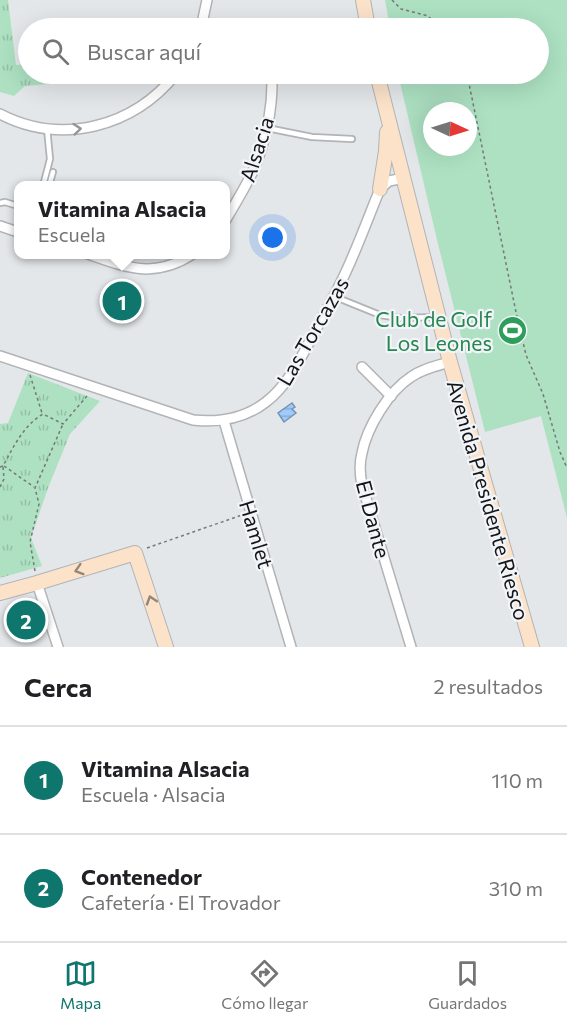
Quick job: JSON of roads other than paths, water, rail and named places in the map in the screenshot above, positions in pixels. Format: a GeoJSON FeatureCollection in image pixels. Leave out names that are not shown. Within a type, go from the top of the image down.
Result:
{"type":"FeatureCollection","features":[{"type":"Feature","properties":{"kind":"main road"},"geometry":{"type":"LineString","coordinates":[[363,0],[366,18]]}},
{"type":"Feature","properties":{"kind":"main road","name":"Avenida Presidente Riesco"},"geometry":{"type":"LineString","coordinates":[[379,84],[450,362],[532,647]]}},
{"type":"Feature","properties":{"kind":"main road"},"geometry":{"type":"LineString","coordinates":[[380,189],[386,152],[387,115]]}},
{"type":"Feature","properties":{"kind":"main road"},"geometry":{"type":"LineString","coordinates":[[0,592],[38,583],[135,553],[166,647]]}},
{"type":"Feature","properties":{"kind":"street"},"geometry":{"type":"LineString","coordinates":[[203,18],[207,0]]}},
{"type":"Feature","properties":{"kind":"street"},"geometry":{"type":"LineString","coordinates":[[0,114],[47,128],[67,130],[102,125],[143,104],[167,84]]}},
{"type":"Feature","properties":{"kind":"street","name":"Alsacia"},"geometry":{"type":"LineString","coordinates":[[230,212],[254,169],[263,142],[267,128],[272,84]]}},
{"type":"Feature","properties":{"kind":"street"},"geometry":{"type":"LineString","coordinates":[[380,189],[389,181],[404,178]]}},
{"type":"Feature","properties":{"kind":"street","name":"Las Torcazas"},"geometry":{"type":"LineString","coordinates":[[0,356],[193,420],[224,421],[247,413],[275,394],[302,357],[344,276],[380,189]]}},
{"type":"Feature","properties":{"kind":"street"},"geometry":{"type":"LineString","coordinates":[[114,259],[141,270],[171,265],[185,259]]}},
{"type":"Feature","properties":{"kind":"street","name":"El Dante"},"geometry":{"type":"LineString","coordinates":[[411,647],[361,478],[360,462],[363,446],[376,418],[391,396],[412,376],[450,362]]}},
{"type":"Feature","properties":{"kind":"street"},"geometry":{"type":"LineString","coordinates":[[362,367],[391,396]]}},
{"type":"Feature","properties":{"kind":"street","name":"Hamlet"},"geometry":{"type":"LineString","coordinates":[[224,421],[291,647]]}},
{"type":"Feature","properties":{"kind":"street"},"geometry":{"type":"LineString","coordinates":[[38,583],[58,647]]}},
{"type":"Feature","properties":{"kind":"lane"},"geometry":{"type":"LineString","coordinates":[[44,181],[50,159],[47,128]]}},
{"type":"Feature","properties":{"kind":"lane"},"geometry":{"type":"LineString","coordinates":[[267,128],[312,137],[352,139]]}},
{"type":"Feature","properties":{"kind":"lane"},"geometry":{"type":"LineString","coordinates":[[50,181],[53,172]]}},
{"type":"Feature","properties":{"kind":"lane"},"geometry":{"type":"LineString","coordinates":[[333,296],[380,315],[400,318],[438,317]]}},
{"type":"Feature","properties":{"kind":"water"},"geometry":{"type":"Polygon","coordinates":[[[292,403],[295,407],[292,409],[296,413],[284,422],[278,413],[292,403]]]}},
{"type":"Feature","properties":{"kind":"place","name":"Vitamina Alsacia"},"geometry":{"type":"Point","coordinates":[122,301]}},
{"type":"Feature","properties":{"kind":"place","name":"Club de Golf Los Leones"},"geometry":{"type":"Point","coordinates":[513,330]}},
{"type":"Feature","properties":{"kind":"place","name":"Contenedor"},"geometry":{"type":"Point","coordinates":[26,620]}}]}
